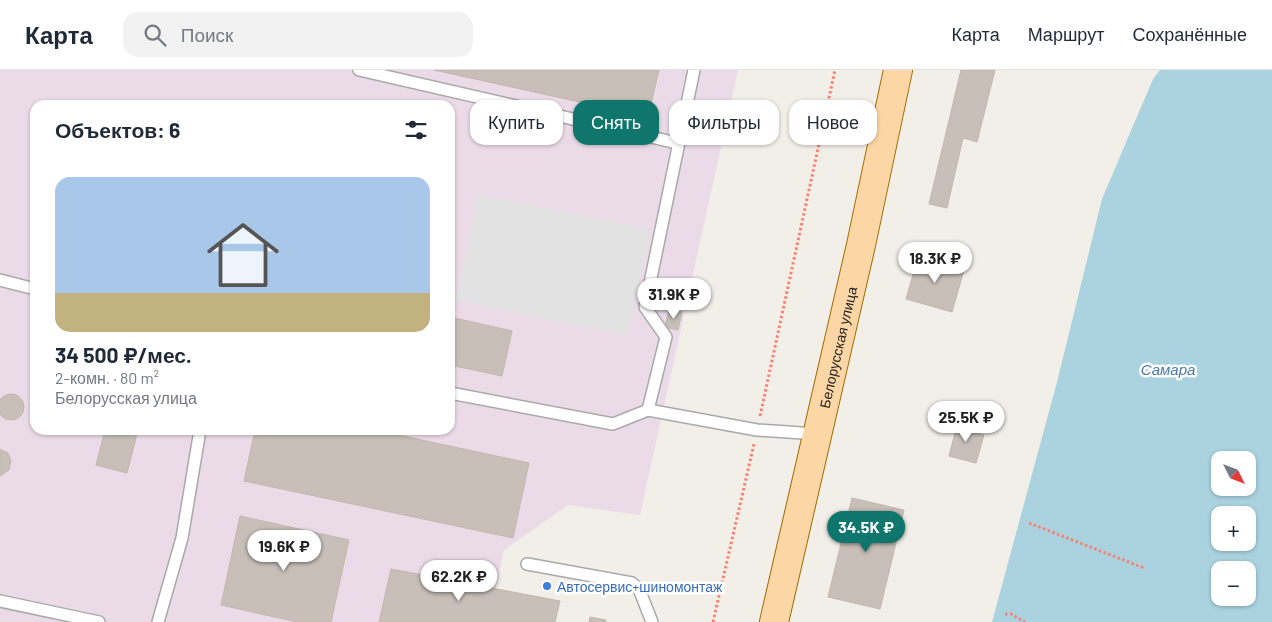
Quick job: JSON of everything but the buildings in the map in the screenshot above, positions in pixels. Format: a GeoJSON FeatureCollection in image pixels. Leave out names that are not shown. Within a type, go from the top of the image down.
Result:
{"type":"FeatureCollection","features":[{"type":"Feature","properties":{"kind":"main road","name":"Белорусская улица"},"geometry":{"type":"LineString","coordinates":[[774,622],[819,434],[898,70]]}},
{"type":"Feature","properties":{"kind":"lane"},"geometry":{"type":"LineString","coordinates":[[359,70],[669,141]]}},
{"type":"Feature","properties":{"kind":"lane"},"geometry":{"type":"LineString","coordinates":[[687,100],[694,70]]}},
{"type":"Feature","properties":{"kind":"lane"},"geometry":{"type":"LineString","coordinates":[[648,410],[666,336],[646,307],[678,145]]}},
{"type":"Feature","properties":{"kind":"lane"},"geometry":{"type":"LineString","coordinates":[[0,280],[30,288]]}},
{"type":"Feature","properties":{"kind":"lane"},"geometry":{"type":"LineString","coordinates":[[455,394],[613,424],[648,410],[757,430],[819,434]]}},
{"type":"Feature","properties":{"kind":"lane"},"geometry":{"type":"LineString","coordinates":[[158,622],[182,538],[199,435]]}},
{"type":"Feature","properties":{"kind":"lane"},"geometry":{"type":"LineString","coordinates":[[528,564],[632,583],[639,589],[652,622]]}},
{"type":"Feature","properties":{"kind":"lane"},"geometry":{"type":"LineString","coordinates":[[0,601],[100,622]]}},
{"type":"Feature","properties":{"kind":"path"},"geometry":{"type":"LineString","coordinates":[[713,622],[757,430],[835,70]]}},
{"type":"Feature","properties":{"kind":"path"},"geometry":{"type":"LineString","coordinates":[[1029,523],[1144,568]]}},
{"type":"Feature","properties":{"kind":"path"},"geometry":{"type":"LineString","coordinates":[[1005,614],[1011,614],[1025,622]]}},
{"type":"Feature","properties":{"kind":"shaded area"},"geometry":{"type":"Polygon","coordinates":[[[0,70],[738,70],[731,100],[669,100],[669,145],[721,145],[640,515],[568,505],[504,550],[488,622],[0,622],[0,70]]]}},
{"type":"Feature","properties":{"kind":"shaded area"},"geometry":{"type":"Polygon","coordinates":[[[478,194],[650,230],[628,336],[456,300],[478,194]]]}},
{"type":"Feature","properties":{"kind":"water","name":"Самара"},"geometry":{"type":"Polygon","coordinates":[[[1160,70],[1272,70],[1272,622],[992,622],[1057,382],[1102,199],[1153,79],[1160,70]]]}},
{"type":"Feature","properties":{"kind":"place","name":"Автосервис+шиномонтаж"},"geometry":{"type":"Point","coordinates":[547,586]}}]}
